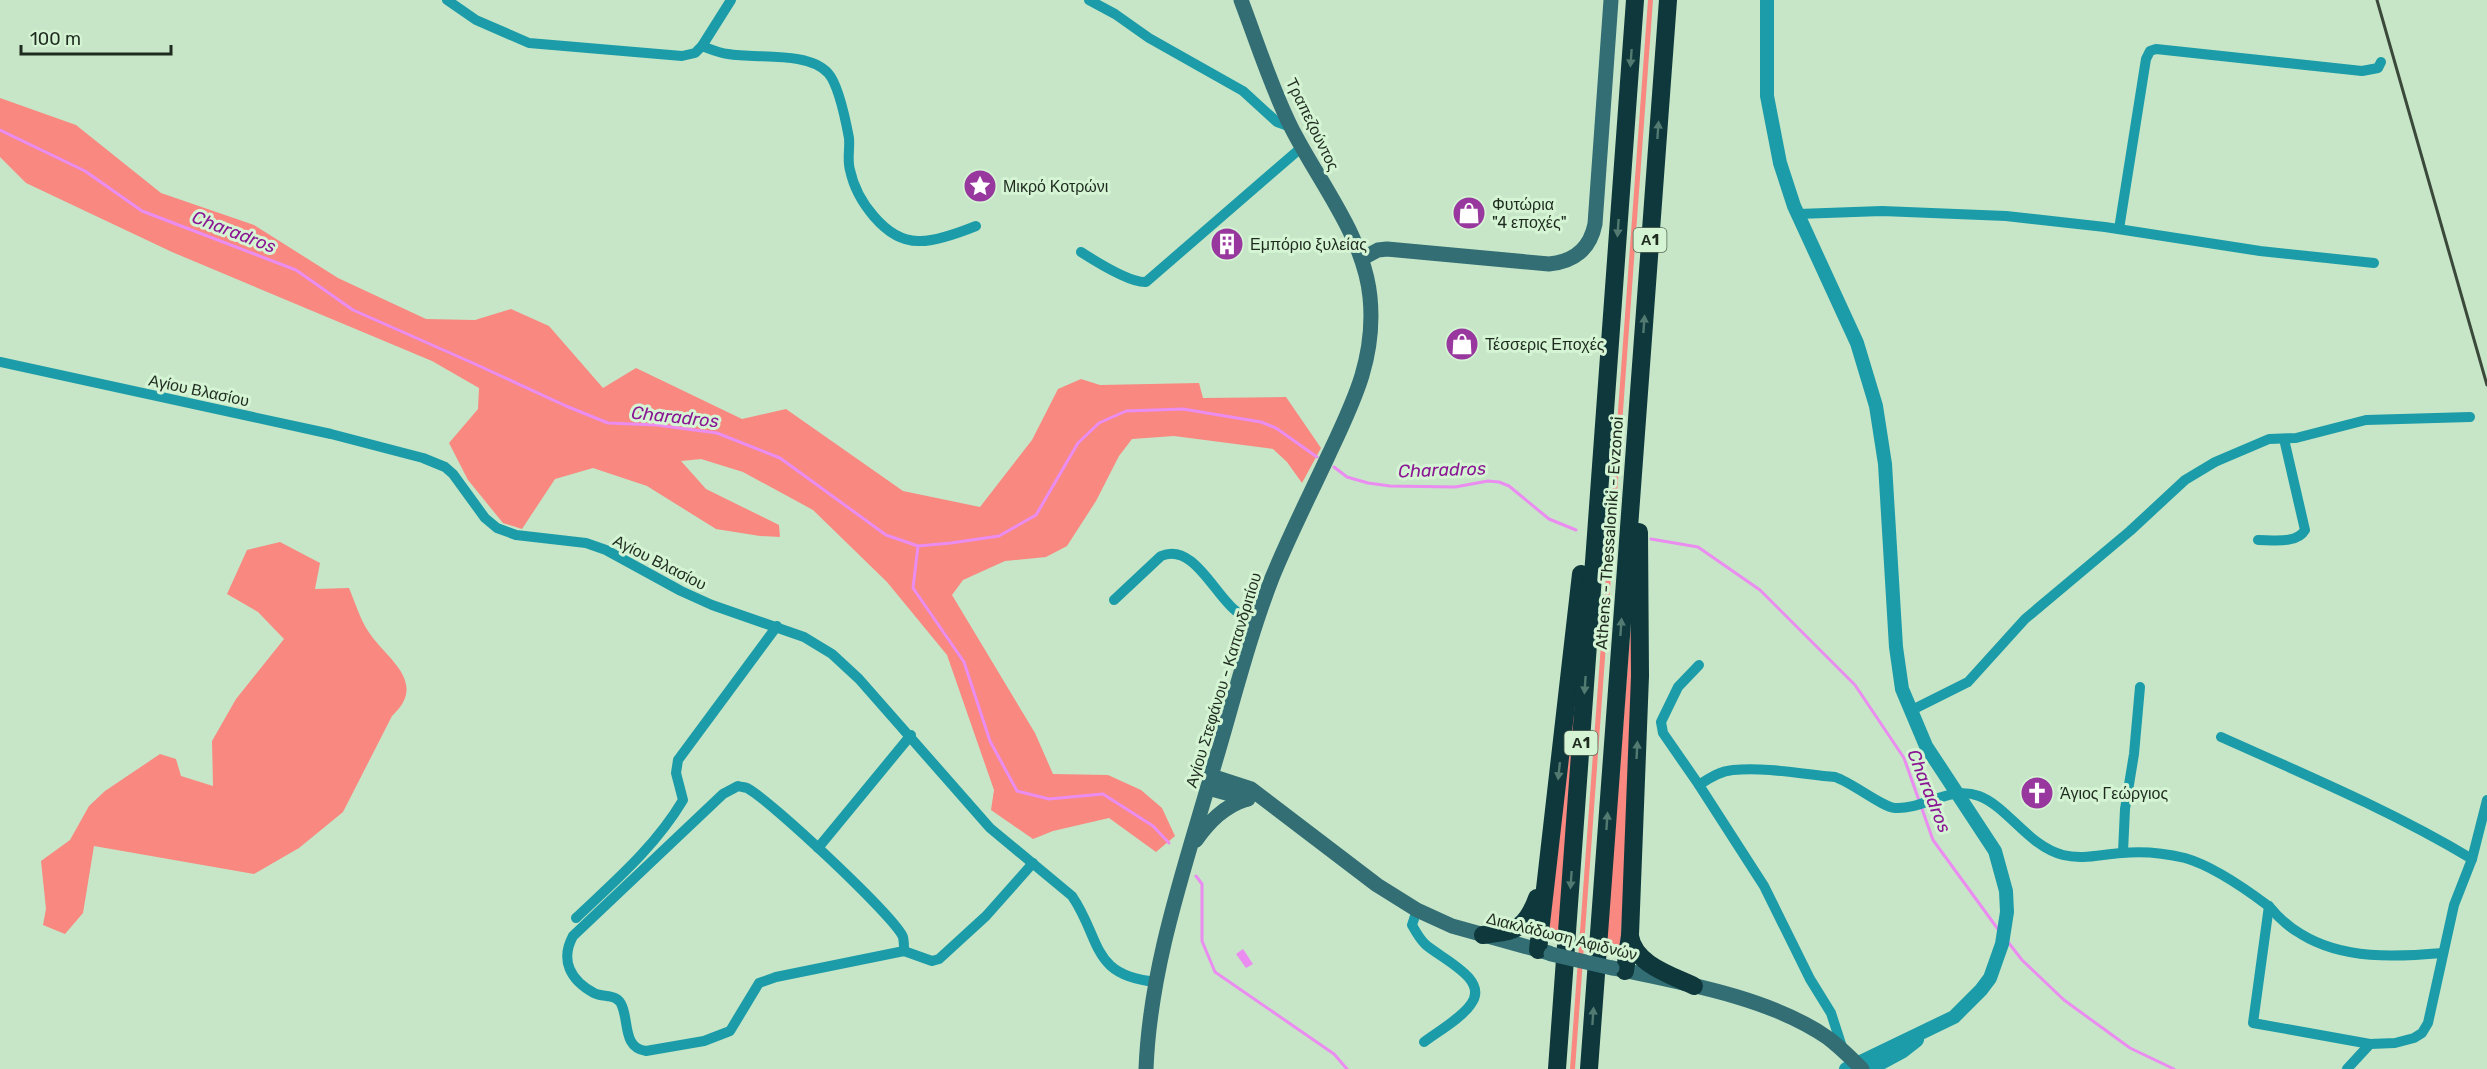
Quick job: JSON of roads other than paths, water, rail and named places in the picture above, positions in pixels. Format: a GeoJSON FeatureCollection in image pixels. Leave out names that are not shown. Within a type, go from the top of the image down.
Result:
{"type":"FeatureCollection","features":[{"type":"Feature","properties":{"kind":"highway","name":"Athens - Thessaloniki - Evzonoi"},"geometry":{"type":"LineString","coordinates":[[1557,1069],[1635,0]]}},
{"type":"Feature","properties":{"kind":"highway","name":"Athens - Thessaloniki - Evzonoi"},"geometry":{"type":"LineString","coordinates":[[1589,1069],[1668,0]]}},
{"type":"Feature","properties":{"kind":"highway"},"geometry":{"type":"LineString","coordinates":[[1545,952],[1545,877],[1588,520],[1605,418]]}},
{"type":"Feature","properties":{"kind":"highway"},"geometry":{"type":"LineString","coordinates":[[1636,422],[1640,676],[1630,935],[1631,944],[1638,955],[1694,986]]}},
{"type":"Feature","properties":{"kind":"highway"},"geometry":{"type":"LineString","coordinates":[[1483,935],[1504,933],[1521,927],[1530,916],[1545,877]]}},
{"type":"Feature","properties":{"kind":"highway"},"geometry":{"type":"LineString","coordinates":[[1618,970],[1630,935]]}},
{"type":"Feature","properties":{"kind":"main road","name":"Τραπεζούντος"},"geometry":{"type":"LineString","coordinates":[[1241,0],[1291,128],[1363,258]]}},
{"type":"Feature","properties":{"kind":"main road"},"geometry":{"type":"LineString","coordinates":[[1363,258],[1378,250],[1387,249],[1549,264],[1569,260],[1584,251],[1592,237],[1595,224],[1611,0]]}},
{"type":"Feature","properties":{"kind":"main road","name":"Αγίου Στεφάνου - Καπανδριτίου"},"geometry":{"type":"LineString","coordinates":[[1146,1069],[1148,1036],[1171,914],[1257,622],[1273,576],[1364,374],[1370,347],[1371,323],[1369,286],[1363,258]]}},
{"type":"Feature","properties":{"kind":"main road","name":"Διακλάδωση Αφιδνών"},"geometry":{"type":"LineString","coordinates":[[1209,782],[1247,799],[1269,803]]}},
{"type":"Feature","properties":{"kind":"main road","name":"Διακλάδωση Αφιδνών"},"geometry":{"type":"LineString","coordinates":[[1209,782],[1251,789],[1377,885],[1417,910],[1452,926],[1545,952],[1694,986],[1780,1013],[1827,1037],[1859,1068]]}},
{"type":"Feature","properties":{"kind":"main road"},"geometry":{"type":"LineString","coordinates":[[1190,848],[1217,815],[1247,799]]}},
{"type":"Feature","properties":{"kind":"street"},"geometry":{"type":"LineString","coordinates":[[447,0],[476,20],[529,43],[682,56],[695,53],[702,46],[731,0]]}},
{"type":"Feature","properties":{"kind":"street"},"geometry":{"type":"LineString","coordinates":[[1089,0],[1115,14],[1149,38],[1243,91],[1277,122],[1291,128]]}},
{"type":"Feature","properties":{"kind":"street"},"geometry":{"type":"LineString","coordinates":[[1767,0],[1766,66],[1770,116],[1780,163],[1798,214],[1857,343],[1876,406],[1885,464],[1896,647],[1902,689],[1910,711],[1938,768],[1958,792],[1995,851],[2006,891],[2007,912],[2002,944],[1990,978],[1981,990],[1954,1017],[1859,1068]]}},
{"type":"Feature","properties":{"kind":"street"},"geometry":{"type":"LineString","coordinates":[[702,46],[725,54],[802,60],[815,63],[830,74],[841,102],[849,140],[849,168],[855,187],[873,214],[891,232],[919,241],[976,226]]}},
{"type":"Feature","properties":{"kind":"street"},"geometry":{"type":"LineString","coordinates":[[2119,229],[2144,70],[2150,51],[2156,49],[2265,59],[2362,71],[2374,70],[2381,62]]}},
{"type":"Feature","properties":{"kind":"street"},"geometry":{"type":"LineString","coordinates":[[1081,252],[1131,279],[1146,282],[1302,147]]}},
{"type":"Feature","properties":{"kind":"street"},"geometry":{"type":"LineString","coordinates":[[1798,214],[1882,211],[1994,216],[2119,229],[2260,251],[2374,263]]}},
{"type":"Feature","properties":{"kind":"street","name":"Αγίου Βλασίου"},"geometry":{"type":"LineString","coordinates":[[0,362],[331,434],[423,458],[445,467],[453,474],[468,491],[485,518],[497,528],[516,535],[586,543],[606,550],[681,591],[712,605],[804,637],[832,654],[859,679],[911,735],[990,828],[1051,877],[1077,903],[1103,960],[1137,980],[1157,982]]}},
{"type":"Feature","properties":{"kind":"street"},"geometry":{"type":"LineString","coordinates":[[1910,711],[1968,682],[2025,619],[2130,531],[2185,480],[2216,462],[2269,439],[2284,439],[2366,420],[2470,417]]}},
{"type":"Feature","properties":{"kind":"street"},"geometry":{"type":"LineString","coordinates":[[2258,540],[2293,539],[2302,535],[2305,530],[2284,439]]}},
{"type":"Feature","properties":{"kind":"street"},"geometry":{"type":"LineString","coordinates":[[1114,600],[1161,556],[1169,552],[1178,553],[1197,567],[1234,610],[1257,622]]}},
{"type":"Feature","properties":{"kind":"street"},"geometry":{"type":"LineString","coordinates":[[576,918],[642,856],[675,813],[683,800],[676,774],[678,760],[777,626]]}},
{"type":"Feature","properties":{"kind":"street"},"geometry":{"type":"LineString","coordinates":[[1700,665],[1678,687],[1661,722],[1664,733],[1764,886],[1810,980],[1831,1013],[1844,1051]]}},
{"type":"Feature","properties":{"kind":"street"},"geometry":{"type":"LineString","coordinates":[[2123,852],[2125,809],[2134,754],[2140,687]]}},
{"type":"Feature","properties":{"kind":"street"},"geometry":{"type":"LineString","coordinates":[[818,848],[911,735]]}},
{"type":"Feature","properties":{"kind":"street"},"geometry":{"type":"LineString","coordinates":[[2221,737],[2370,804],[2424,831],[2472,859]]}},
{"type":"Feature","properties":{"kind":"street"},"geometry":{"type":"LineString","coordinates":[[1699,785],[1710,777],[1731,770],[1835,777],[1848,781],[1884,804],[1896,808],[1958,792],[1980,796],[2035,840],[2062,855],[2079,858],[2123,852],[2161,853],[2186,859],[2211,869],[2269,906],[2280,919],[2313,940],[2369,955],[2443,953]]}},
{"type":"Feature","properties":{"kind":"street"},"geometry":{"type":"LineString","coordinates":[[904,951],[903,938],[896,926],[818,848],[747,788],[738,786],[723,794],[573,936],[567,948],[568,967],[578,981],[596,994],[612,996],[619,1001],[623,1008],[630,1042],[639,1050],[646,1051],[704,1041],[730,1031],[759,983],[776,977],[904,951],[932,961],[939,959],[986,916],[1033,863]]}},
{"type":"Feature","properties":{"kind":"street"},"geometry":{"type":"LineString","coordinates":[[2269,906],[2253,1023],[2370,1044],[2395,1043],[2414,1038],[2422,1033],[2431,1011],[2454,905],[2472,859],[2487,800]]}},
{"type":"Feature","properties":{"kind":"street"},"geometry":{"type":"LineString","coordinates":[[1417,910],[1412,925],[1416,933],[1426,944],[1470,978],[1475,990],[1472,1004],[1424,1042]]}},
{"type":"Feature","properties":{"kind":"street"},"geometry":{"type":"LineString","coordinates":[[2347,1069],[2370,1044]]}},
{"type":"Feature","properties":{"kind":"waterway","name":"Charadros"},"geometry":{"type":"LineString","coordinates":[[0,130],[85,171],[142,211],[296,270],[353,310],[566,406],[608,423],[657,425],[717,433],[780,458],[886,535],[918,546],[999,536],[1036,515],[1078,443],[1099,423],[1126,411],[1183,409],[1261,422],[1276,428],[1317,457]]}},
{"type":"Feature","properties":{"kind":"waterway","name":"Charadros"},"geometry":{"type":"LineString","coordinates":[[1334,467],[1347,477],[1390,486],[1455,487],[1488,481],[1499,482],[1509,486],[1549,519],[1576,530]]}},
{"type":"Feature","properties":{"kind":"waterway","name":"Charadros"},"geometry":{"type":"LineString","coordinates":[[1651,539],[1698,547],[1760,590],[1855,685],[1904,758],[1933,840],[2000,932]]}},
{"type":"Feature","properties":{"kind":"waterway"},"geometry":{"type":"LineString","coordinates":[[918,546],[913,588],[964,662],[990,741],[1017,791],[1049,799],[1103,794],[1153,826],[1169,843]]}},
{"type":"Feature","properties":{"kind":"waterway"},"geometry":{"type":"LineString","coordinates":[[1196,876],[1202,884],[1202,941],[1215,972],[1334,1054],[1347,1069]]}},
{"type":"Feature","properties":{"kind":"waterway","name":"Charadros"},"geometry":{"type":"LineString","coordinates":[[2008,942],[2022,960],[2064,1000],[2130,1048],[2174,1069]]}},
{"type":"Feature","properties":{"kind":"railway"},"geometry":{"type":"LineString","coordinates":[[2377,0],[2487,385]]}},
{"type":"Feature","properties":{"kind":"place","name":"Μικρό Κοτρώνι"},"geometry":{"type":"Point","coordinates":[980,186]}},
{"type":"Feature","properties":{"kind":"place","name":"Φυτώρια \"4 εποχές\""},"geometry":{"type":"Point","coordinates":[1469,213]}},
{"type":"Feature","properties":{"kind":"place","name":"Εμπόριο ξυλείας"},"geometry":{"type":"Point","coordinates":[1227,244]}},
{"type":"Feature","properties":{"kind":"place","name":"Τέσσερις Εποχές"},"geometry":{"type":"Point","coordinates":[1462,344]}},
{"type":"Feature","properties":{"kind":"place","name":"Άγιος Γεώργιος"},"geometry":{"type":"Point","coordinates":[2037,793]}}]}
